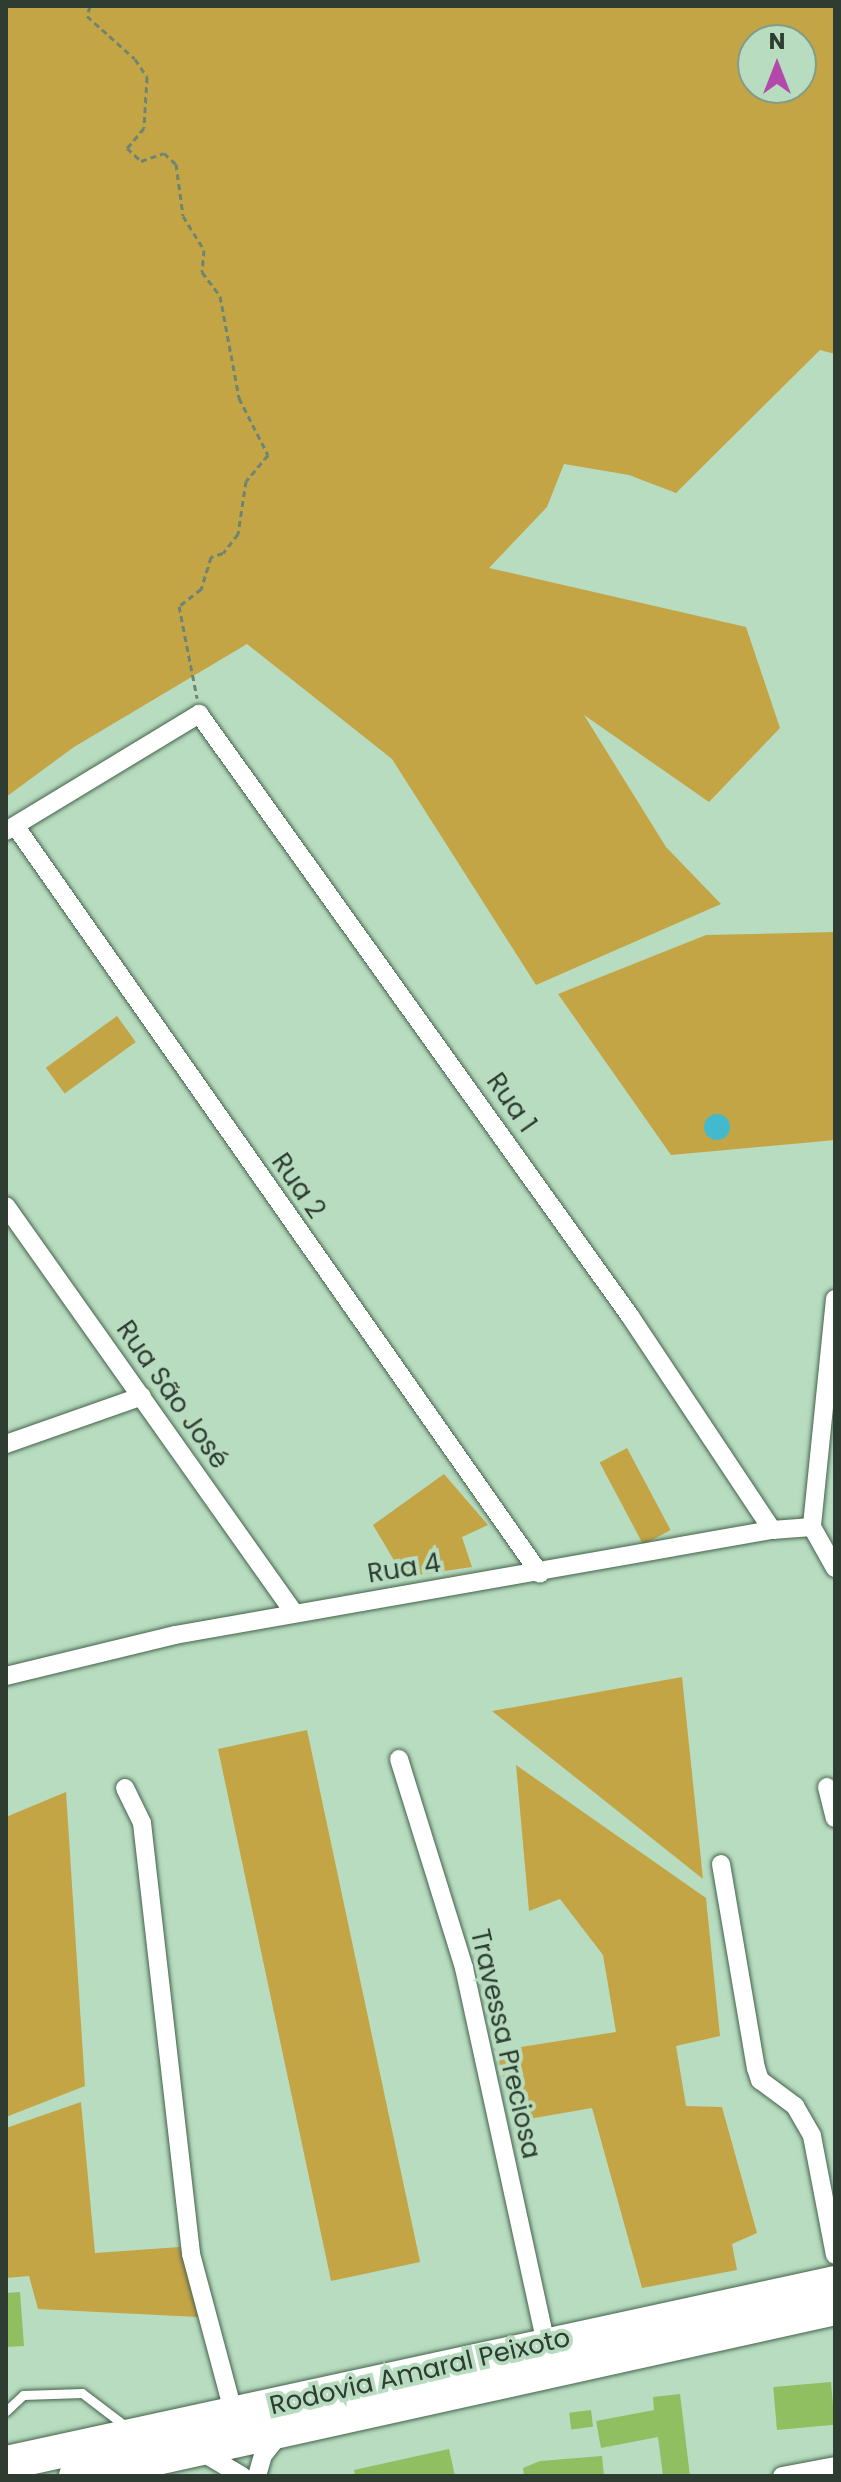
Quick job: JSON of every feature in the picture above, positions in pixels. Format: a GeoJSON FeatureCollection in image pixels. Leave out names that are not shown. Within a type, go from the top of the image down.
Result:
{"type":"FeatureCollection","features":[{"type":"Feature","properties":{"kind":"highway","name":"Rodovia Amaral Peixoto"},"geometry":{"type":"LineString","coordinates":[[6,2463],[835,2283]]}},
{"type":"Feature","properties":{"kind":"highway","name":"Rodovia Amaral Peixoto"},"geometry":{"type":"LineString","coordinates":[[76,2476],[835,2308]]}},
{"type":"Feature","properties":{"kind":"street"},"geometry":{"type":"LineString","coordinates":[[11,829],[199,714]]}},
{"type":"Feature","properties":{"kind":"street","name":"Rua 1"},"geometry":{"type":"LineString","coordinates":[[199,714],[630,1316],[772,1530]]}},
{"type":"Feature","properties":{"kind":"street","name":"Rua 2"},"geometry":{"type":"LineString","coordinates":[[11,829],[540,1574]]}},
{"type":"Feature","properties":{"kind":"street","name":"Rua São José"},"geometry":{"type":"LineString","coordinates":[[6,1206],[294,1613]]}},
{"type":"Feature","properties":{"kind":"street"},"geometry":{"type":"LineString","coordinates":[[835,1299],[812,1527],[835,1568]]}},
{"type":"Feature","properties":{"kind":"street"},"geometry":{"type":"LineString","coordinates":[[6,1444],[142,1396]]}},
{"type":"Feature","properties":{"kind":"street","name":"Rua 4"},"geometry":{"type":"LineString","coordinates":[[6,1676],[91,1652],[294,1613],[540,1574],[772,1530],[812,1527]]}},
{"type":"Feature","properties":{"kind":"street","name":"Travessa Preciosa"},"geometry":{"type":"LineString","coordinates":[[399,1759],[464,1968],[546,2344]]}},
{"type":"Feature","properties":{"kind":"street"},"geometry":{"type":"LineString","coordinates":[[827,1787],[835,1818]]}},
{"type":"Feature","properties":{"kind":"street"},"geometry":{"type":"LineString","coordinates":[[125,1788],[142,1823],[191,2254],[234,2414]]}},
{"type":"Feature","properties":{"kind":"street"},"geometry":{"type":"LineString","coordinates":[[721,1864],[756,2068],[760,2080],[795,2106],[812,2136],[835,2255]]}},
{"type":"Feature","properties":{"kind":"street"},"geometry":{"type":"LineString","coordinates":[[257,2476],[268,2446],[288,2429]]}},
{"type":"Feature","properties":{"kind":"street"},"geometry":{"type":"LineString","coordinates":[[198,2450],[242,2476]]}},
{"type":"Feature","properties":{"kind":"street"},"geometry":{"type":"LineString","coordinates":[[782,2476],[835,2466]]}},
{"type":"Feature","properties":{"kind":"lane"},"geometry":{"type":"LineString","coordinates":[[6,2411],[23,2395],[82,2393],[136,2436]]}},
{"type":"Feature","properties":{"kind":"path"},"geometry":{"type":"LineString","coordinates":[[90,6],[87,16],[135,59],[147,77],[144,128],[127,148],[141,161],[164,153],[176,164],[183,216],[204,250],[202,272],[223,308],[239,398],[268,455],[246,481],[238,534],[223,553],[211,557],[201,589],[179,606],[199,714]]}},
{"type":"Feature","properties":{"kind":"shaded area"},"geometry":{"type":"Polygon","coordinates":[[[6,6],[835,6],[835,354],[820,350],[676,493],[629,475],[564,464],[547,507],[489,568],[746,627],[780,728],[709,802],[584,715],[666,847],[721,904],[536,985],[392,759],[247,644],[74,747],[6,797],[6,6]]]}},
{"type":"Feature","properties":{"kind":"shaded area"},"geometry":{"type":"Polygon","coordinates":[[[835,932],[835,1140],[671,1155],[558,994],[706,935],[835,932]]]}},
{"type":"Feature","properties":{"kind":"shaded area"},"geometry":{"type":"Polygon","coordinates":[[[117,1016],[136,1042],[65,1094],[46,1068],[117,1016]]]}},
{"type":"Feature","properties":{"kind":"shaded area"},"geometry":{"type":"Polygon","coordinates":[[[627,1448],[671,1530],[643,1545],[600,1463],[627,1448]]]}},
{"type":"Feature","properties":{"kind":"shaded area"},"geometry":{"type":"Polygon","coordinates":[[[444,1474],[488,1525],[462,1537],[472,1567],[404,1577],[373,1525],[444,1474]]]}},
{"type":"Feature","properties":{"kind":"shaded area"},"geometry":{"type":"Polygon","coordinates":[[[682,1677],[703,1879],[492,1711],[682,1677]]]}},
{"type":"Feature","properties":{"kind":"shaded area"},"geometry":{"type":"Polygon","coordinates":[[[307,1730],[420,2262],[331,2281],[218,1749],[307,1730]]]}},
{"type":"Feature","properties":{"kind":"shaded area"},"geometry":{"type":"Polygon","coordinates":[[[516,1765],[706,1898],[720,2036],[676,2046],[686,2106],[722,2107],[757,2233],[732,2244],[737,2270],[642,2288],[592,2108],[517,2121],[496,2051],[616,2032],[603,1955],[560,1899],[529,1911],[516,1765]]]}},
{"type":"Feature","properties":{"kind":"shaded area"},"geometry":{"type":"Polygon","coordinates":[[[66,1792],[85,2086],[6,2117],[6,1817],[66,1792]]]}},
{"type":"Feature","properties":{"kind":"shaded area"},"geometry":{"type":"Polygon","coordinates":[[[81,2102],[95,2253],[180,2247],[198,2317],[38,2309],[29,2276],[6,2278],[6,2128],[81,2102]]]}},
{"type":"Feature","properties":{"kind":"water"},"geometry":{"type":"Polygon","coordinates":[[[717,1114],[726,1118],[730,1127],[726,1136],[717,1140],[708,1136],[704,1127],[708,1118],[717,1114]]]}},
{"type":"Feature","properties":{"kind":"building"},"geometry":{"type":"Polygon","coordinates":[[[20,2292],[24,2346],[6,2347],[6,2293],[20,2292]]]}},
{"type":"Feature","properties":{"kind":"building"},"geometry":{"type":"Polygon","coordinates":[[[831,2382],[835,2425],[777,2430],[773,2387],[831,2382]]]}},
{"type":"Feature","properties":{"kind":"building"},"geometry":{"type":"Polygon","coordinates":[[[680,2394],[690,2476],[663,2476],[658,2437],[601,2448],[596,2421],[654,2410],[653,2397],[680,2394]]]}},
{"type":"Feature","properties":{"kind":"building"},"geometry":{"type":"Polygon","coordinates":[[[591,2410],[593,2427],[571,2430],[569,2413],[591,2410]]]}},
{"type":"Feature","properties":{"kind":"building"},"geometry":{"type":"Polygon","coordinates":[[[449,2449],[455,2476],[355,2476],[354,2470],[449,2449]]]}},
{"type":"Feature","properties":{"kind":"building"},"geometry":{"type":"Polygon","coordinates":[[[602,2456],[604,2476],[524,2476],[523,2468],[540,2461],[602,2456]]]}}]}
